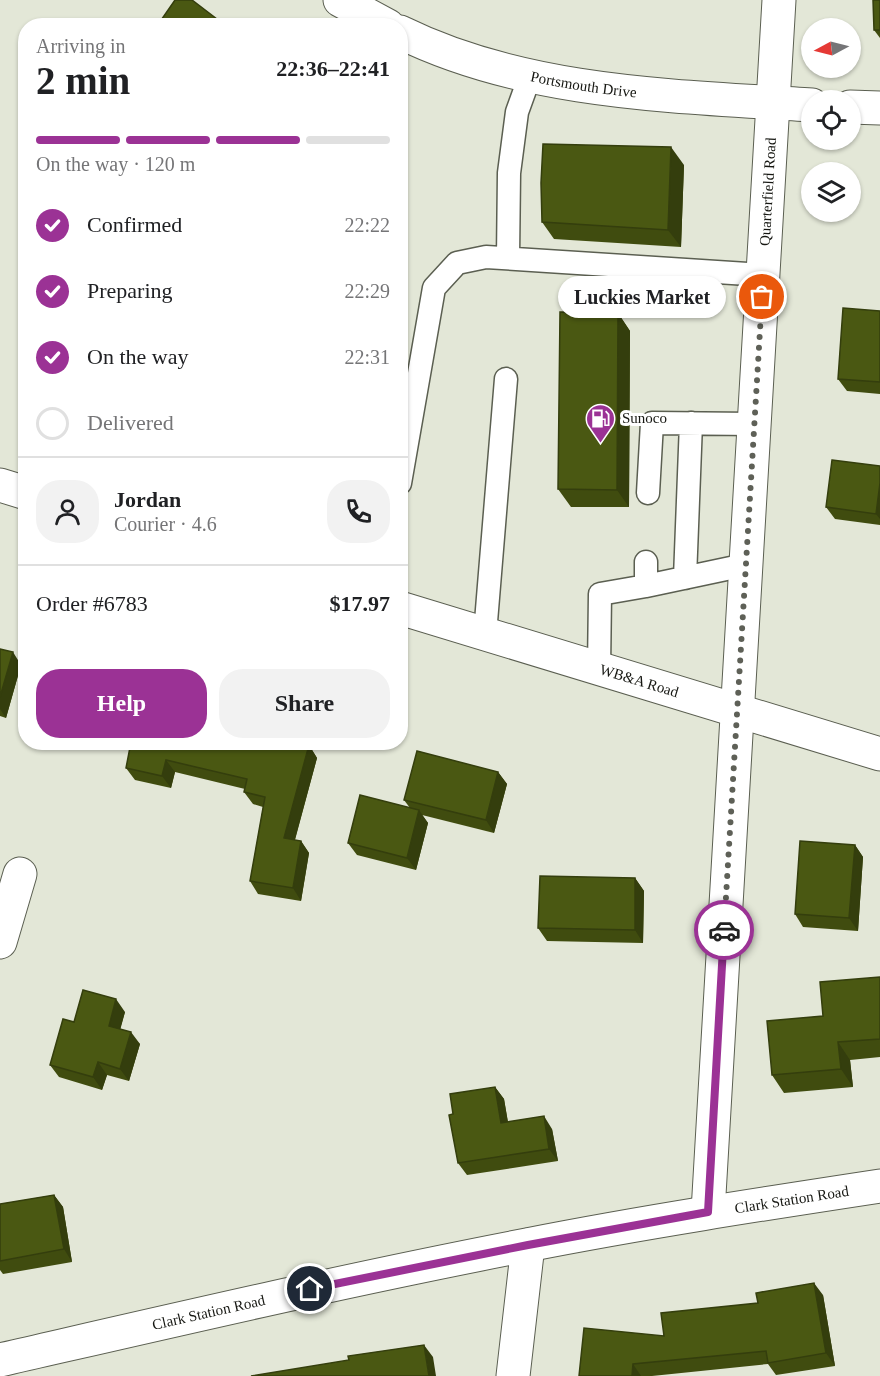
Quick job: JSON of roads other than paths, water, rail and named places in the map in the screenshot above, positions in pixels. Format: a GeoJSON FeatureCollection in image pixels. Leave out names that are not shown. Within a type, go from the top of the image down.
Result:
{"type":"FeatureCollection","features":[{"type":"Feature","properties":{"kind":"street"},"geometry":{"type":"LineString","coordinates":[[340,0],[373,18]]}},
{"type":"Feature","properties":{"kind":"street","name":"Quarterfield Road"},"geometry":{"type":"LineString","coordinates":[[708,1212],[779,0]]}},
{"type":"Feature","properties":{"kind":"street","name":"Portsmouth Drive"},"geometry":{"type":"LineString","coordinates":[[408,35],[467,58],[530,76],[600,88],[801,104]]}},
{"type":"Feature","properties":{"kind":"street"},"geometry":{"type":"LineString","coordinates":[[861,107],[880,108]]}},
{"type":"Feature","properties":{"kind":"street"},"geometry":{"type":"LineString","coordinates":[[0,485],[18,491]]}},
{"type":"Feature","properties":{"kind":"street","name":"WB&A Road"},"geometry":{"type":"LineString","coordinates":[[408,610],[880,754]]}},
{"type":"Feature","properties":{"kind":"street"},"geometry":{"type":"LineString","coordinates":[[0,942],[20,874]]}},
{"type":"Feature","properties":{"kind":"street","name":"Clark Station Road"},"geometry":{"type":"LineString","coordinates":[[0,1360],[310,1289],[528,1245],[708,1212],[880,1186]]}},
{"type":"Feature","properties":{"kind":"street"},"geometry":{"type":"LineString","coordinates":[[513,1376],[528,1245]]}},
{"type":"Feature","properties":{"kind":"lane"},"geometry":{"type":"LineString","coordinates":[[508,258],[509,173],[517,112],[530,76]]}},
{"type":"Feature","properties":{"kind":"lane"},"geometry":{"type":"LineString","coordinates":[[408,437],[434,288],[457,263],[486,257],[763,275]]}},
{"type":"Feature","properties":{"kind":"lane"},"geometry":{"type":"LineString","coordinates":[[485,634],[506,380]]}},
{"type":"Feature","properties":{"kind":"lane"},"geometry":{"type":"LineString","coordinates":[[648,493],[652,423],[754,424]]}},
{"type":"Feature","properties":{"kind":"lane"},"geometry":{"type":"LineString","coordinates":[[685,578],[691,423]]}},
{"type":"Feature","properties":{"kind":"lane"},"geometry":{"type":"LineString","coordinates":[[646,562],[646,586]]}},
{"type":"Feature","properties":{"kind":"lane"},"geometry":{"type":"LineString","coordinates":[[599,669],[600,594],[745,564]]}},
{"type":"Feature","properties":{"kind":"place","name":"Luckies Market"},"geometry":{"type":"Point","coordinates":[762,297]}},
{"type":"Feature","properties":{"kind":"place","name":"Sunoco"},"geometry":{"type":"Point","coordinates":[601,444]}}]}
